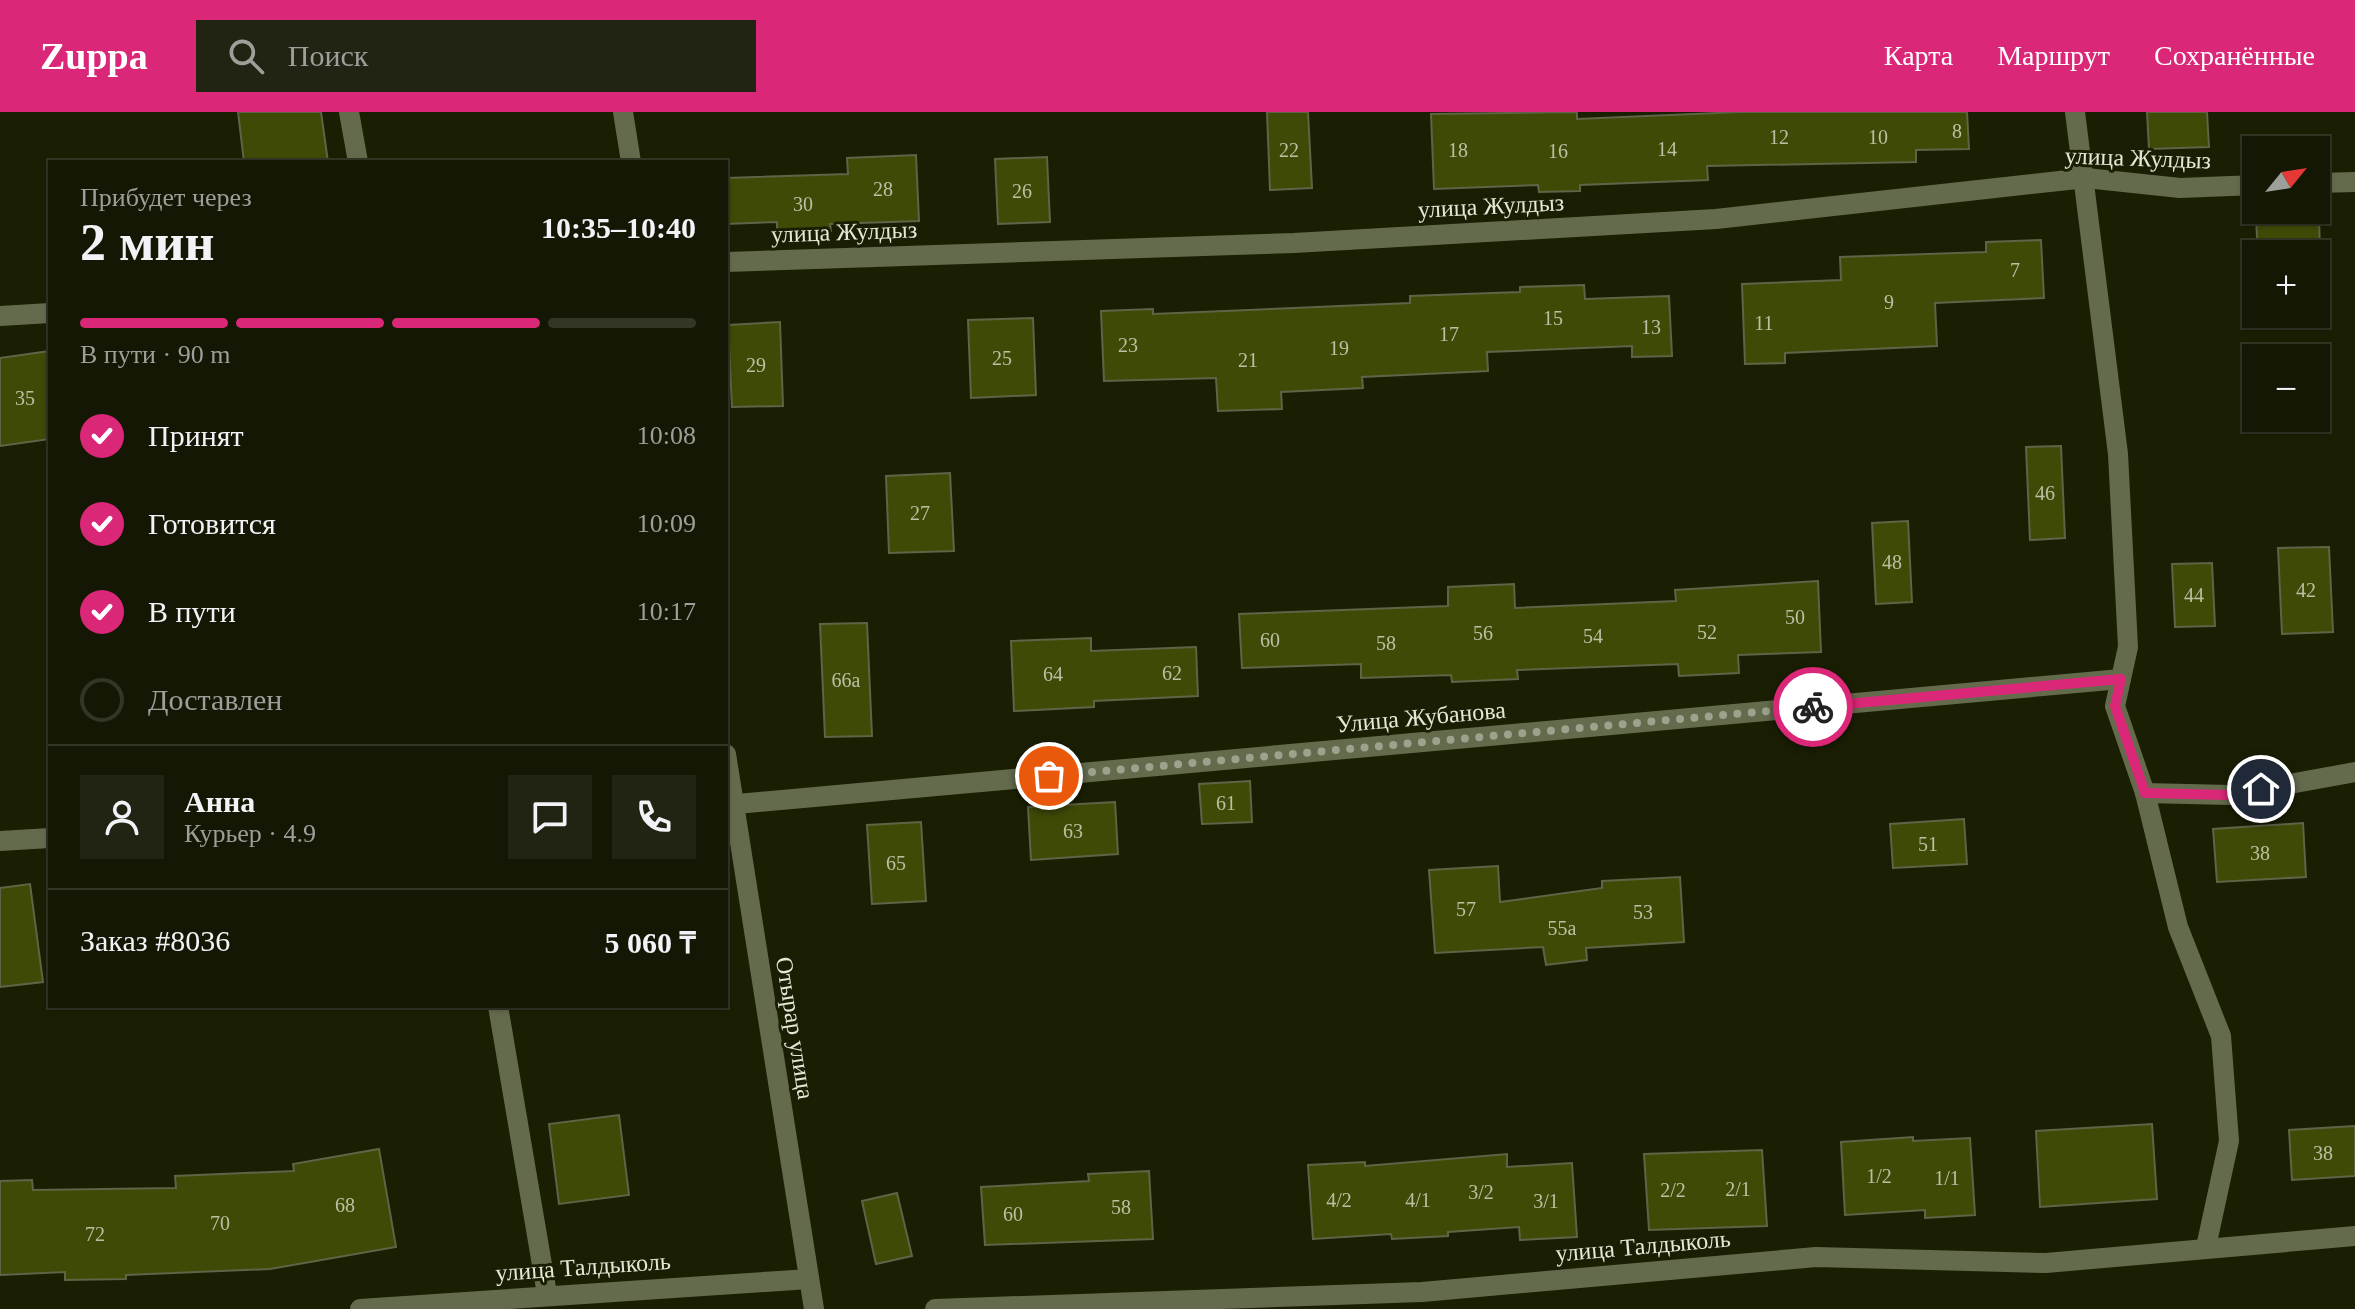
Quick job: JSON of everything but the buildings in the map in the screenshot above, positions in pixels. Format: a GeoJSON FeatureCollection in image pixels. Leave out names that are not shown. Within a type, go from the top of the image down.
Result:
{"type":"FeatureCollection","features":[{"type":"Feature","properties":{"kind":"street"},"geometry":{"type":"LineString","coordinates":[[349,112],[358,160]]}},
{"type":"Feature","properties":{"kind":"street"},"geometry":{"type":"LineString","coordinates":[[623,112],[631,160]]}},
{"type":"Feature","properties":{"kind":"street"},"geometry":{"type":"LineString","coordinates":[[2075,112],[2086,178],[2118,454],[2128,647],[2115,706],[2145,793],[2178,927],[2221,1036],[2229,1141],[2206,1247]]}},
{"type":"Feature","properties":{"kind":"street","name":"улица Жулдыз"},"geometry":{"type":"LineString","coordinates":[[728,262],[1294,243],[1716,219],[2086,178],[2180,188],[2242,186]]}},
{"type":"Feature","properties":{"kind":"street"},"geometry":{"type":"LineString","coordinates":[[2330,183],[2355,182]]}},
{"type":"Feature","properties":{"kind":"street"},"geometry":{"type":"LineString","coordinates":[[0,316],[48,313]]}},
{"type":"Feature","properties":{"kind":"street","name":"Улица Жубанова"},"geometry":{"type":"LineString","coordinates":[[730,805],[2121,679]]}},
{"type":"Feature","properties":{"kind":"street"},"geometry":{"type":"LineString","coordinates":[[2145,793],[2230,795],[2355,772]]}},
{"type":"Feature","properties":{"kind":"street","name":"Отырар улица"},"geometry":{"type":"LineString","coordinates":[[728,780],[814,1309]]}},
{"type":"Feature","properties":{"kind":"street"},"geometry":{"type":"LineString","coordinates":[[0,841],[48,838]]}},
{"type":"Feature","properties":{"kind":"street"},"geometry":{"type":"LineString","coordinates":[[498,1008],[547,1294]]}},
{"type":"Feature","properties":{"kind":"street","name":"улица Талдыколь"},"geometry":{"type":"LineString","coordinates":[[935,1309],[1422,1292],[1816,1257],[2046,1263],[2355,1236]]}},
{"type":"Feature","properties":{"kind":"street","name":"улица Талдыколь"},"geometry":{"type":"LineString","coordinates":[[360,1309],[547,1294],[809,1279]]}},
{"type":"Feature","properties":{"kind":"way so far"},"geometry":{"type":"LineString","coordinates":[[1049,776],[1813,707]]}},
{"type":"Feature","properties":{"kind":"route"},"geometry":{"type":"LineString","coordinates":[[1813,707],[2121,679],[2115,706],[2145,793],[2230,795],[2261,789]]}}]}
